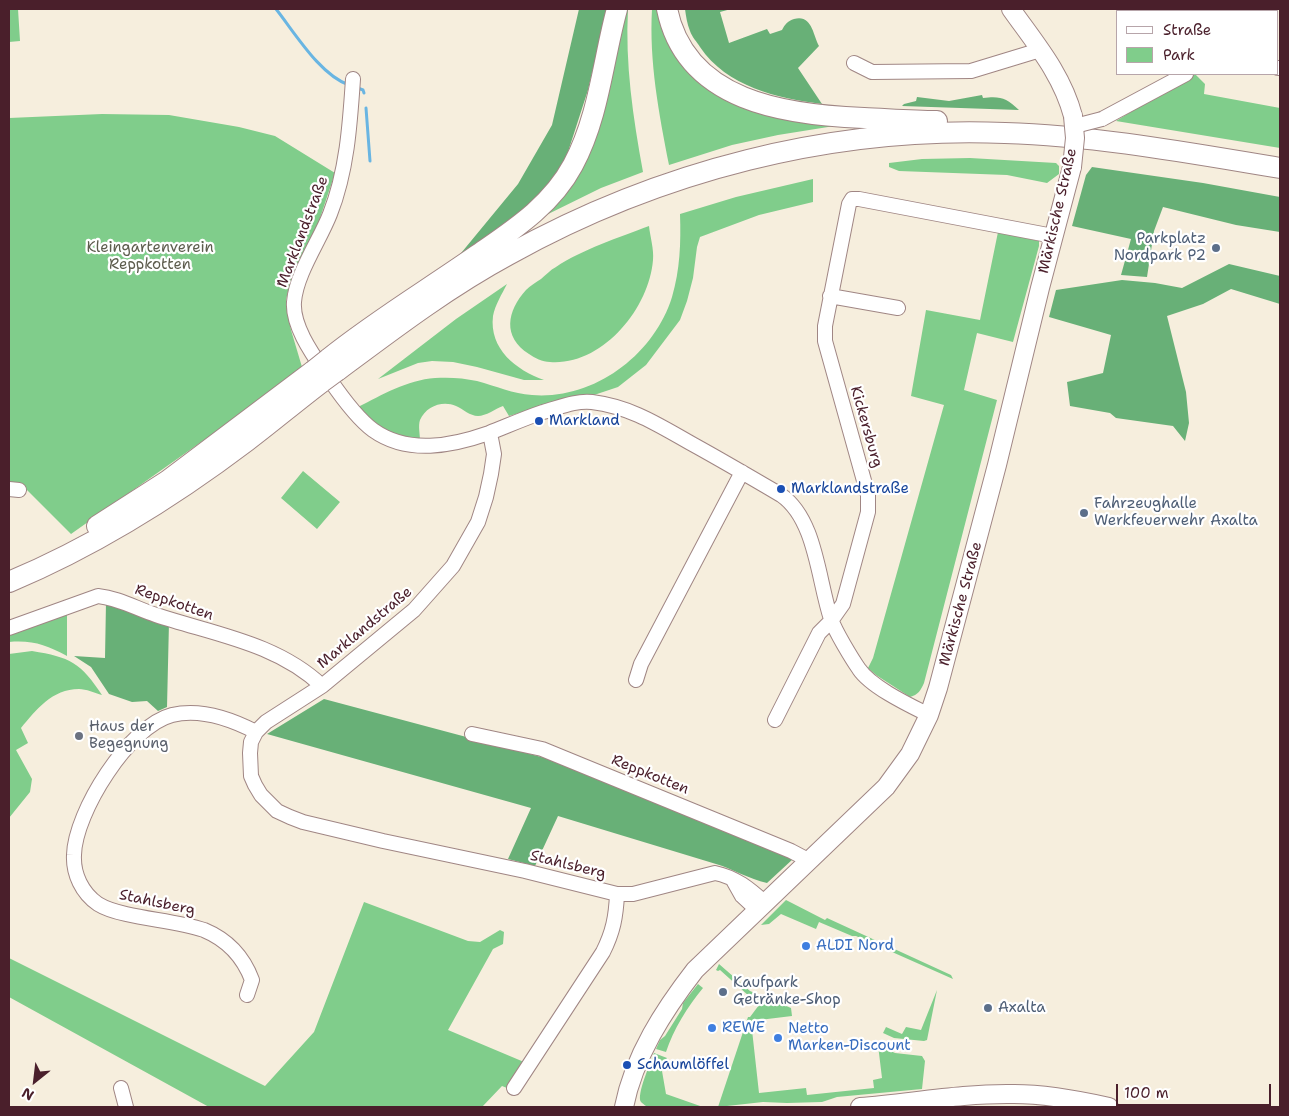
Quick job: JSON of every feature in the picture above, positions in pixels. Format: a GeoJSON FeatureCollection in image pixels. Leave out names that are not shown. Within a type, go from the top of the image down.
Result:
{"type":"FeatureCollection","features":[{"type":"Feature","properties":{"kind":"highway"},"geometry":{"type":"LineString","coordinates":[[9,582],[89,545],[162,502],[248,440],[325,371],[361,333],[439,282],[520,225],[546,202],[560,186],[573,166],[583,144],[600,88],[617,9]]}},
{"type":"Feature","properties":{"kind":"highway"},"geometry":{"type":"LineString","coordinates":[[667,9],[676,36],[687,56],[717,83],[730,92],[757,103],[790,112],[846,117],[993,120],[1107,129],[1280,156]]}},
{"type":"Feature","properties":{"kind":"highway"},"geometry":{"type":"LineString","coordinates":[[439,282],[558,216],[694,168],[758,143],[839,128],[930,126],[960,120]]}},
{"type":"Feature","properties":{"kind":"highway"},"geometry":{"type":"LineString","coordinates":[[694,168],[836,142],[890,135],[966,132],[1087,139],[1280,168]]}},
{"type":"Feature","properties":{"kind":"highway"},"geometry":{"type":"LineString","coordinates":[[9,570],[82,535],[160,485],[325,371],[505,256],[630,191]]}},
{"type":"Feature","properties":{"kind":"main road","name":"Märkische Straße"},"geometry":{"type":"LineString","coordinates":[[624,1107],[629,1088],[646,1046],[675,996],[708,956],[886,787],[910,754],[929,715],[975,553],[1072,167],[1074,121],[1069,100],[1062,84],[1017,11]]}},
{"type":"Feature","properties":{"kind":"main road"},"geometry":{"type":"LineString","coordinates":[[860,1107],[986,1094],[1015,1094],[1062,1098],[1109,1107]]}},
{"type":"Feature","properties":{"kind":"street"},"geometry":{"type":"LineString","coordinates":[[854,64],[872,72],[971,71],[1040,50]]}},
{"type":"Feature","properties":{"kind":"street"},"geometry":{"type":"LineString","coordinates":[[1074,121],[1102,119],[1184,75]]}},
{"type":"Feature","properties":{"kind":"street","name":"Marklandstraße"},"geometry":{"type":"LineString","coordinates":[[352,86],[344,172],[330,214],[298,282],[294,303],[298,327],[310,350],[356,413],[373,430],[393,441],[428,447],[490,433],[532,416],[571,404],[588,401],[629,410],[644,417],[781,495],[796,507],[809,535],[831,621],[860,670],[868,678],[907,704],[929,715]]}},
{"type":"Feature","properties":{"kind":"street","name":"Kickersburg"},"geometry":{"type":"LineString","coordinates":[[831,621],[844,604],[868,512],[868,495],[825,341],[825,326],[830,296],[849,204],[852,199],[859,199],[1054,236]]}},
{"type":"Feature","properties":{"kind":"street"},"geometry":{"type":"LineString","coordinates":[[830,296],[898,308]]}},
{"type":"Feature","properties":{"kind":"street","name":"Marklandstraße"},"geometry":{"type":"LineString","coordinates":[[322,686],[414,610],[453,566],[478,522],[486,498],[492,474],[494,454],[490,433]]}},
{"type":"Feature","properties":{"kind":"street"},"geometry":{"type":"LineString","coordinates":[[636,680],[640,664],[742,472]]}},
{"type":"Feature","properties":{"kind":"street","name":"Reppkotten"},"geometry":{"type":"LineString","coordinates":[[9,628],[98,596],[111,597],[142,611],[272,652],[307,672],[322,686]]}},
{"type":"Feature","properties":{"kind":"street"},"geometry":{"type":"LineString","coordinates":[[775,720],[819,633],[831,621]]}},
{"type":"Feature","properties":{"kind":"street"},"geometry":{"type":"LineString","coordinates":[[256,732],[266,722],[322,686]]}},
{"type":"Feature","properties":{"kind":"street","name":"Stahlsberg"},"geometry":{"type":"LineString","coordinates":[[247,995],[252,980],[242,958],[230,945],[216,935],[204,930],[119,912],[98,904],[87,894],[78,880],[74,865],[74,853],[83,819],[94,794],[117,760],[142,732],[152,724],[172,715],[196,713],[210,715],[233,721],[256,732],[251,742],[250,753],[253,780],[267,802],[290,817],[323,827],[525,871],[617,894],[634,894],[715,874],[727,876],[732,880],[742,896],[761,907]]}},
{"type":"Feature","properties":{"kind":"street","name":"Reppkotten"},"geometry":{"type":"LineString","coordinates":[[472,734],[542,749],[792,851],[810,861]]}},
{"type":"Feature","properties":{"kind":"street","name":"Stahlsberg"},"geometry":{"type":"LineString","coordinates":[[514,1088],[603,952],[612,933],[617,894]]}},
{"type":"Feature","properties":{"kind":"street"},"geometry":{"type":"LineString","coordinates":[[121,1088],[126,1107]]}},
{"type":"Feature","properties":{"kind":"green space"},"geometry":{"type":"Polygon","coordinates":[[[9,9],[18,9],[20,41],[9,42],[9,9]]]}},
{"type":"Feature","properties":{"kind":"green space"},"geometry":{"type":"Polygon","coordinates":[[[579,9],[607,9],[588,90],[566,158],[548,186],[515,223],[457,258],[518,184],[552,125],[579,9]]]}},
{"type":"Feature","properties":{"kind":"green space"},"geometry":{"type":"Polygon","coordinates":[[[623,9],[628,9],[627,30],[631,90],[643,172],[601,188],[534,221],[551,203],[623,9]]]}},
{"type":"Feature","properties":{"kind":"green space"},"geometry":{"type":"Polygon","coordinates":[[[652,9],[663,9],[696,74],[853,123],[778,135],[732,145],[669,165],[653,68],[652,9]]]}},
{"type":"Feature","properties":{"kind":"green space"},"geometry":{"type":"Polygon","coordinates":[[[685,9],[731,9],[720,12],[729,43],[767,29],[770,34],[782,30],[787,23],[794,19],[800,18],[808,22],[819,46],[798,68],[822,104],[771,94],[739,81],[724,72],[711,61],[693,37],[688,26],[685,9]]]}},
{"type":"Feature","properties":{"kind":"green space"},"geometry":{"type":"Polygon","coordinates":[[[1196,75],[1205,84],[1204,94],[1280,108],[1280,148],[1116,121],[1168,89],[1196,75]]]}},
{"type":"Feature","properties":{"kind":"green space"},"geometry":{"type":"Polygon","coordinates":[[[982,95],[983,98],[994,97],[1003,99],[1019,110],[902,106],[916,101],[917,97],[949,101],[982,95]]]}},
{"type":"Feature","properties":{"kind":"green space","name":"Kleingartenverein Reppkotten"},"geometry":{"type":"Polygon","coordinates":[[[102,114],[169,115],[239,127],[275,136],[335,173],[318,224],[291,279],[286,300],[291,330],[302,367],[286,382],[71,534],[23,486],[9,485],[9,118],[102,114]]]}},
{"type":"Feature","properties":{"kind":"green space"},"geometry":{"type":"Polygon","coordinates":[[[970,158],[1056,163],[1059,166],[1059,174],[1047,183],[1007,175],[899,171],[889,167],[889,163],[922,159],[970,158]]]}},
{"type":"Feature","properties":{"kind":"green space"},"geometry":{"type":"Polygon","coordinates":[[[1092,167],[1203,183],[1280,197],[1280,232],[1236,225],[1163,207],[1154,231],[1147,277],[1121,275],[1131,239],[1072,226],[1086,175],[1092,167]]]}},
{"type":"Feature","properties":{"kind":"green space"},"geometry":{"type":"Polygon","coordinates":[[[813,179],[813,202],[759,215],[700,237],[693,278],[680,320],[646,365],[618,387],[594,395],[565,399],[509,416],[503,406],[478,416],[472,415],[451,404],[440,404],[426,411],[420,420],[420,440],[386,430],[371,420],[358,407],[405,385],[425,379],[456,378],[472,380],[532,395],[555,395],[577,390],[599,381],[618,370],[636,355],[651,337],[663,318],[672,297],[677,277],[680,246],[680,214],[736,197],[813,179]]]}},
{"type":"Feature","properties":{"kind":"green space"},"geometry":{"type":"Polygon","coordinates":[[[649,226],[653,256],[650,279],[643,297],[620,331],[587,355],[569,361],[544,361],[534,357],[520,347],[514,340],[511,332],[511,315],[520,298],[528,289],[554,268],[577,255],[649,226]]]}},
{"type":"Feature","properties":{"kind":"green space"},"geometry":{"type":"Polygon","coordinates":[[[998,232],[1039,241],[1039,246],[1013,342],[977,333],[964,390],[997,400],[924,683],[919,692],[910,697],[868,668],[873,658],[944,405],[911,396],[926,310],[980,320],[998,232]]]}},
{"type":"Feature","properties":{"kind":"green space"},"geometry":{"type":"Polygon","coordinates":[[[1229,264],[1280,276],[1280,304],[1231,289],[1203,304],[1167,316],[1186,392],[1189,423],[1185,441],[1173,426],[1116,418],[1110,413],[1070,406],[1067,382],[1103,373],[1111,335],[1049,317],[1056,290],[1122,280],[1182,288],[1229,264]]]}},
{"type":"Feature","properties":{"kind":"green space"},"geometry":{"type":"Polygon","coordinates":[[[507,284],[493,316],[495,339],[506,357],[524,370],[544,380],[524,380],[453,362],[432,361],[418,363],[378,379],[456,319],[507,284]]]}},
{"type":"Feature","properties":{"kind":"green space"},"geometry":{"type":"Polygon","coordinates":[[[303,471],[340,502],[317,529],[281,498],[303,471]]]}},
{"type":"Feature","properties":{"kind":"green space"},"geometry":{"type":"Polygon","coordinates":[[[106,602],[169,622],[167,707],[158,711],[147,701],[132,702],[109,694],[91,667],[74,656],[105,658],[106,602]]]}},
{"type":"Feature","properties":{"kind":"green space"},"geometry":{"type":"Polygon","coordinates":[[[67,612],[67,656],[39,644],[9,642],[9,632],[67,612]]]}},
{"type":"Feature","properties":{"kind":"green space"},"geometry":{"type":"Polygon","coordinates":[[[32,651],[56,656],[73,663],[88,675],[102,695],[79,689],[61,693],[46,702],[21,728],[28,743],[16,750],[32,779],[30,792],[9,818],[9,654],[32,651]]]}},
{"type":"Feature","properties":{"kind":"green space"},"geometry":{"type":"Polygon","coordinates":[[[324,699],[575,766],[793,859],[767,883],[716,864],[558,816],[535,866],[508,859],[531,808],[267,734],[324,699]]]}},
{"type":"Feature","properties":{"kind":"green space"},"geometry":{"type":"Polygon","coordinates":[[[786,900],[825,920],[827,918],[951,975],[953,979],[856,936],[819,922],[816,929],[781,914],[769,924],[761,925],[786,900]]]}},
{"type":"Feature","properties":{"kind":"green space"},"geometry":{"type":"Polygon","coordinates":[[[364,902],[468,941],[480,942],[500,930],[504,932],[503,944],[493,949],[448,1030],[524,1062],[507,1088],[502,1086],[482,1107],[209,1107],[9,997],[9,958],[265,1086],[314,1032],[364,902]]]}},
{"type":"Feature","properties":{"kind":"green space"},"geometry":{"type":"Polygon","coordinates":[[[719,964],[750,991],[791,1008],[792,1016],[751,1021],[759,1093],[806,1088],[807,1095],[874,1088],[873,1080],[882,1078],[878,1045],[895,1053],[922,1056],[925,1061],[922,1089],[837,1097],[822,1102],[763,1102],[718,1107],[748,1017],[759,1005],[720,970],[716,970],[719,964]]]}},
{"type":"Feature","properties":{"kind":"green space"},"geometry":{"type":"Polygon","coordinates":[[[698,984],[703,988],[681,1018],[666,1052],[656,1049],[660,1040],[665,1036],[682,1009],[683,1003],[698,984]]]}},
{"type":"Feature","properties":{"kind":"green space"},"geometry":{"type":"Polygon","coordinates":[[[937,990],[927,1040],[894,1038],[883,1033],[886,1027],[902,1034],[906,1027],[921,1030],[937,990]]]}},
{"type":"Feature","properties":{"kind":"green space"},"geometry":{"type":"Polygon","coordinates":[[[654,1053],[667,1058],[662,1071],[666,1094],[703,1107],[648,1107],[641,1102],[640,1093],[654,1053]]]}},
{"type":"Feature","properties":{"kind":"waterway"},"geometry":{"type":"LineString","coordinates":[[276,9],[318,63],[338,80],[349,85]]}},
{"type":"Feature","properties":{"kind":"waterway"},"geometry":{"type":"LineString","coordinates":[[355,87],[363,90],[364,93]]}},
{"type":"Feature","properties":{"kind":"waterway"},"geometry":{"type":"LineString","coordinates":[[366,108],[370,161]]}},
{"type":"Feature","properties":{"kind":"place","name":"Parkplatz Nordpark P2"},"geometry":{"type":"Point","coordinates":[1216,248]}},
{"type":"Feature","properties":{"kind":"place","name":"Markland"},"geometry":{"type":"Point","coordinates":[539,421]}},
{"type":"Feature","properties":{"kind":"place","name":"Marklandstraße"},"geometry":{"type":"Point","coordinates":[781,489]}},
{"type":"Feature","properties":{"kind":"place","name":"Fahrzeughalle Werkfeuerwehr Axalta"},"geometry":{"type":"Point","coordinates":[1084,513]}},
{"type":"Feature","properties":{"kind":"place","name":"Haus der Begegnung"},"geometry":{"type":"Point","coordinates":[79,736]}},
{"type":"Feature","properties":{"kind":"place","name":"ALDI Nord"},"geometry":{"type":"Point","coordinates":[806,946]}},
{"type":"Feature","properties":{"kind":"place","name":"Kaufpark Getränke-Shop"},"geometry":{"type":"Point","coordinates":[723,992]}},
{"type":"Feature","properties":{"kind":"place","name":"Axalta"},"geometry":{"type":"Point","coordinates":[988,1008]}},
{"type":"Feature","properties":{"kind":"place","name":"REWE"},"geometry":{"type":"Point","coordinates":[712,1028]}},
{"type":"Feature","properties":{"kind":"place","name":"Netto Marken-Discount"},"geometry":{"type":"Point","coordinates":[778,1038]}},
{"type":"Feature","properties":{"kind":"place","name":"Schaumlöffel"},"geometry":{"type":"Point","coordinates":[627,1065]}}]}
